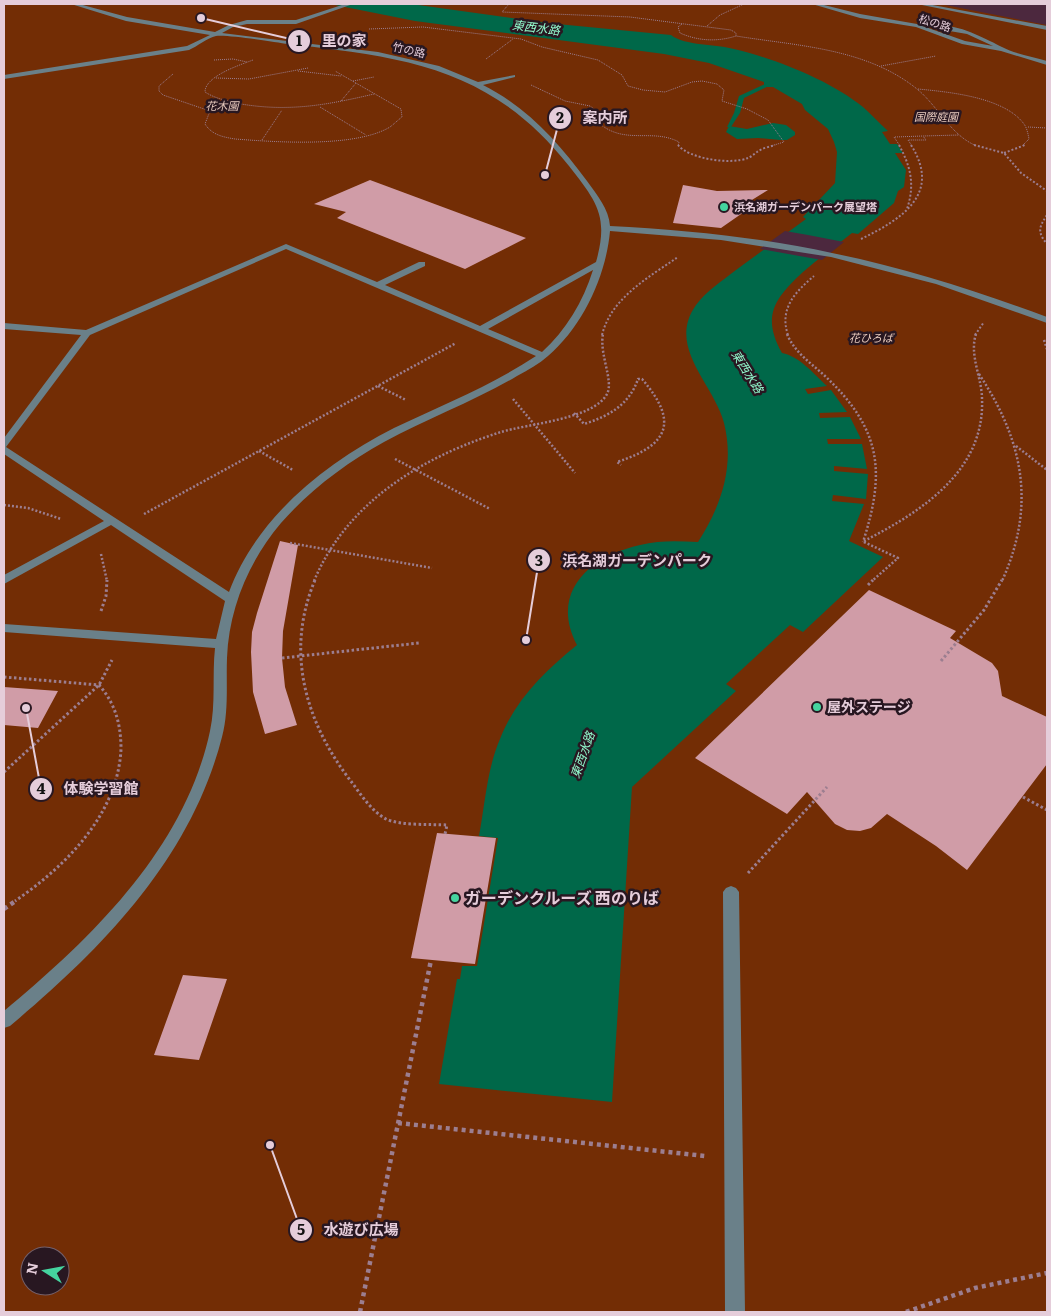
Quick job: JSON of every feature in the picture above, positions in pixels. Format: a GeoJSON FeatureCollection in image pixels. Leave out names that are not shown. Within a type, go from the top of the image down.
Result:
{"type":"FeatureCollection","features":[{"type":"Feature","properties":{"kind":"lane","name":"竹の路"},"geometry":{"type":"LineString","coordinates":[[74,4],[93,7],[143,22],[215,34],[404,58],[430,64],[475,85],[517,109],[544,134],[601,205],[606,228]]}},
{"type":"Feature","properties":{"kind":"lane"},"geometry":{"type":"LineString","coordinates":[[4,77],[189,48],[239,23],[288,23],[304,20],[350,4]]}},
{"type":"Feature","properties":{"kind":"lane","name":"松の路"},"geometry":{"type":"LineString","coordinates":[[817,4],[860,16],[917,26],[964,43],[1002,50],[1047,63]]}},
{"type":"Feature","properties":{"kind":"lane"},"geometry":{"type":"LineString","coordinates":[[920,4],[1047,28]]}},
{"type":"Feature","properties":{"kind":"lane"},"geometry":{"type":"LineString","coordinates":[[917,26],[967,32],[986,38],[1002,50]]}},
{"type":"Feature","properties":{"kind":"lane"},"geometry":{"type":"LineString","coordinates":[[475,85],[513,76]]}},
{"type":"Feature","properties":{"kind":"lane"},"geometry":{"type":"LineString","coordinates":[[4,1021],[100,934],[136,892],[165,851],[191,804],[204,774],[215,737],[221,703],[220,670],[222,644],[232,600],[241,577],[264,539],[295,502],[344,461],[372,444],[468,400],[543,356],[572,325],[593,283],[606,228],[671,231],[750,240],[850,258],[933,280],[1006,304],[1047,320]]}},
{"type":"Feature","properties":{"kind":"lane"},"geometry":{"type":"LineString","coordinates":[[4,326],[87,333],[286,246],[543,356]]}},
{"type":"Feature","properties":{"kind":"lane"},"geometry":{"type":"LineString","coordinates":[[378,285],[422,264]]}},
{"type":"Feature","properties":{"kind":"lane"},"geometry":{"type":"LineString","coordinates":[[481,329],[598,264]]}},
{"type":"Feature","properties":{"kind":"lane"},"geometry":{"type":"LineString","coordinates":[[4,445],[87,333]]}},
{"type":"Feature","properties":{"kind":"lane"},"geometry":{"type":"LineString","coordinates":[[4,450],[232,600]]}},
{"type":"Feature","properties":{"kind":"lane"},"geometry":{"type":"LineString","coordinates":[[4,580],[116,524]]}},
{"type":"Feature","properties":{"kind":"lane"},"geometry":{"type":"LineString","coordinates":[[4,628],[222,644]]}},
{"type":"Feature","properties":{"kind":"lane"},"geometry":{"type":"LineString","coordinates":[[731,892],[735,1312]]}},
{"type":"Feature","properties":{"kind":"path"},"geometry":{"type":"LineString","coordinates":[[509,4],[502,12],[610,16],[731,30],[736,33],[736,36]]}},
{"type":"Feature","properties":{"kind":"path"},"geometry":{"type":"LineString","coordinates":[[706,27],[720,15],[744,4]]}},
{"type":"Feature","properties":{"kind":"path"},"geometry":{"type":"LineString","coordinates":[[682,24],[678,30],[685,36],[692,38],[712,40],[736,36],[821,49],[880,66],[917,89],[959,134],[973,146],[1004,153],[1025,145],[1030,139],[1028,127],[1021,119],[996,104],[958,94],[917,89]]}},
{"type":"Feature","properties":{"kind":"path"},"geometry":{"type":"LineString","coordinates":[[367,29],[423,27],[521,39],[542,47],[598,60],[622,75],[628,86],[636,89],[666,91],[676,89],[690,82],[713,83],[724,90],[722,101],[744,108],[768,120],[784,142],[767,147],[740,160],[702,157],[682,150],[678,146],[679,142],[675,139],[634,137],[611,132],[600,124],[602,115],[599,110],[564,100],[513,76]]}},
{"type":"Feature","properties":{"kind":"path"},"geometry":{"type":"LineString","coordinates":[[880,66],[931,57],[950,51],[964,43]]}},
{"type":"Feature","properties":{"kind":"path"},"geometry":{"type":"LineString","coordinates":[[209,60],[233,59],[248,62]]}},
{"type":"Feature","properties":{"kind":"path"},"geometry":{"type":"LineString","coordinates":[[255,59],[208,83],[205,92],[210,96],[235,103],[282,110],[320,107],[375,94]]}},
{"type":"Feature","properties":{"kind":"path"},"geometry":{"type":"LineString","coordinates":[[216,78],[237,80],[257,78],[311,67],[303,63]]}},
{"type":"Feature","properties":{"kind":"path"},"geometry":{"type":"LineString","coordinates":[[210,111],[205,124],[213,133],[235,139],[310,141],[366,135],[386,129],[399,122],[402,117],[401,109],[330,68]]}},
{"type":"Feature","properties":{"kind":"path"},"geometry":{"type":"LineString","coordinates":[[177,71],[159,86],[159,91],[171,99],[210,111],[235,103]]}},
{"type":"Feature","properties":{"kind":"path"},"geometry":{"type":"LineString","coordinates":[[295,71],[344,76]]}},
{"type":"Feature","properties":{"kind":"path"},"geometry":{"type":"LineString","coordinates":[[257,78],[261,81]]}},
{"type":"Feature","properties":{"kind":"path"},"geometry":{"type":"LineString","coordinates":[[341,102],[356,83]]}},
{"type":"Feature","properties":{"kind":"path"},"geometry":{"type":"LineString","coordinates":[[320,107],[366,135]]}},
{"type":"Feature","properties":{"kind":"path"},"geometry":{"type":"LineString","coordinates":[[262,140],[282,110]]}},
{"type":"Feature","properties":{"kind":"path"},"geometry":{"type":"LineString","coordinates":[[1028,127],[1047,128]]}},
{"type":"Feature","properties":{"kind":"path"},"geometry":{"type":"LineString","coordinates":[[905,212],[910,200],[913,177],[906,155],[894,137],[959,134]]}},
{"type":"Feature","properties":{"kind":"path"},"geometry":{"type":"LineString","coordinates":[[858,240],[886,226],[905,212],[918,196],[923,180],[921,164],[908,140],[926,140],[923,136]]}},
{"type":"Feature","properties":{"kind":"path"},"geometry":{"type":"LineString","coordinates":[[1004,153],[1021,173],[1047,191]]}},
{"type":"Feature","properties":{"kind":"path"},"geometry":{"type":"LineString","coordinates":[[1047,215],[1039,228],[1040,236],[1047,244]]}},
{"type":"Feature","properties":{"kind":"path"},"geometry":{"type":"LineString","coordinates":[[445,834],[447,825],[388,820],[362,796],[336,763],[318,730],[306,696],[300,656],[299,632],[305,601],[316,573],[329,550],[350,522],[373,500],[415,470],[490,435],[587,409],[602,400],[609,389],[610,378],[601,350],[602,334],[614,311],[619,302],[648,278],[680,256]]}},
{"type":"Feature","properties":{"kind":"path"},"geometry":{"type":"LineString","coordinates":[[814,275],[795,292],[787,304],[784,317],[786,331],[794,346],[806,361],[828,378],[846,397],[860,417],[870,438],[877,461],[878,484],[874,508],[863,542]]}},
{"type":"Feature","properties":{"kind":"path"},"geometry":{"type":"LineString","coordinates":[[863,542],[919,509],[941,491],[958,472],[970,452],[978,433],[982,403],[973,334],[980,325],[1006,304]]}},
{"type":"Feature","properties":{"kind":"path"},"geometry":{"type":"LineString","coordinates":[[116,524],[259,451],[481,329]]}},
{"type":"Feature","properties":{"kind":"path"},"geometry":{"type":"LineString","coordinates":[[941,661],[967,633],[991,601],[1007,569],[1018,536],[1022,505],[1021,475],[1016,446],[994,397],[979,374]]}},
{"type":"Feature","properties":{"kind":"path"},"geometry":{"type":"LineString","coordinates":[[574,413],[584,424],[594,421],[624,403],[635,389],[638,379],[642,378],[660,403],[666,420],[665,427],[658,440],[652,446],[634,456],[617,462],[621,465]]}},
{"type":"Feature","properties":{"kind":"path"},"geometry":{"type":"LineString","coordinates":[[499,383],[575,474]]}},
{"type":"Feature","properties":{"kind":"path"},"geometry":{"type":"LineString","coordinates":[[1016,446],[1047,470]]}},
{"type":"Feature","properties":{"kind":"path"},"geometry":{"type":"LineString","coordinates":[[259,451],[316,483]]}},
{"type":"Feature","properties":{"kind":"path"},"geometry":{"type":"LineString","coordinates":[[415,470],[490,509]]}},
{"type":"Feature","properties":{"kind":"path"},"geometry":{"type":"LineString","coordinates":[[264,539],[432,568]]}},
{"type":"Feature","properties":{"kind":"path"},"geometry":{"type":"LineString","coordinates":[[863,542],[898,558],[868,585]]}},
{"type":"Feature","properties":{"kind":"path"},"geometry":{"type":"LineString","coordinates":[[4,772],[99,685],[124,637]]}},
{"type":"Feature","properties":{"kind":"path"},"geometry":{"type":"LineString","coordinates":[[282,658],[419,643]]}},
{"type":"Feature","properties":{"kind":"path"},"geometry":{"type":"LineString","coordinates":[[4,677],[99,685],[107,693],[119,720],[122,752],[114,787],[96,824],[66,860],[26,895],[4,909]]}},
{"type":"Feature","properties":{"kind":"path"},"geometry":{"type":"LineString","coordinates":[[731,892],[827,787]]}},
{"type":"Feature","properties":{"kind":"path"},"geometry":{"type":"LineString","coordinates":[[1023,796],[1047,810]]}},
{"type":"Feature","properties":{"kind":"path"},"geometry":{"type":"LineString","coordinates":[[360,1312],[431,960]]}},
{"type":"Feature","properties":{"kind":"path"},"geometry":{"type":"LineString","coordinates":[[398,1123],[678,1153]]}},
{"type":"Feature","properties":{"kind":"path"},"geometry":{"type":"LineString","coordinates":[[906,1312],[962,1291],[1012,1278],[1047,1273]]}},
{"type":"Feature","properties":{"kind":"green space"},"geometry":{"type":"Polygon","coordinates":[[[4,4],[940,4],[1047,25],[1047,1312],[4,1312],[4,4]]]}},
{"type":"Feature","properties":{"kind":"water","name":"東西水路"},"geometry":{"type":"Polygon","coordinates":[[[330,4],[411,4],[547,23],[671,35],[677,39],[693,43],[727,47],[767,58],[818,79],[849,97],[863,107],[888,131],[882,132],[890,144],[897,144],[903,153],[895,153],[906,170],[904,187],[898,191],[894,203],[858,234],[852,233],[793,281],[779,299],[774,308],[772,318],[772,328],[782,353],[800,362],[827,386],[805,389],[808,394],[831,390],[847,412],[819,413],[820,418],[850,417],[861,439],[827,439],[828,444],[862,444],[867,469],[834,466],[834,471],[868,474],[866,499],[833,495],[832,501],[864,504],[849,541],[883,557],[803,632],[790,625],[726,684],[736,691],[632,787],[612,1102],[439,1084],[457,979],[460,979],[462,966],[477,966],[498,838],[479,836],[492,762],[506,725],[523,699],[554,665],[577,645],[570,626],[568,609],[571,593],[579,579],[605,558],[622,550],[655,542],[698,542],[706,528],[724,486],[728,455],[727,439],[719,408],[689,351],[686,336],[688,321],[696,305],[709,291],[806,219],[803,217],[835,183],[837,152],[828,129],[805,110],[802,104],[773,87],[764,87],[764,82],[709,63],[664,54],[415,21],[330,4]]]}},
{"type":"Feature","properties":{"kind":"water"},"geometry":{"type":"Polygon","coordinates":[[[773,123],[786,125],[795,132],[795,135],[787,140],[737,139],[726,132],[729,126],[747,129],[773,123]]]}},
{"type":"Feature","properties":{"kind":"pier"},"geometry":{"type":"Polygon","coordinates":[[[785,231],[844,242],[822,260],[760,249],[785,231]]]}},
{"type":"Feature","properties":{"kind":"building"},"geometry":{"type":"Polygon","coordinates":[[[370,180],[526,238],[465,269],[337,218],[346,212],[314,204],[370,180]]]}},
{"type":"Feature","properties":{"kind":"building"},"geometry":{"type":"Polygon","coordinates":[[[683,185],[717,191],[768,190],[747,203],[754,205],[721,228],[673,223],[683,185]]]}},
{"type":"Feature","properties":{"kind":"building"},"geometry":{"type":"Polygon","coordinates":[[[280,541],[298,545],[283,631],[282,658],[285,687],[297,725],[265,734],[253,692],[252,632],[280,541]]]}},
{"type":"Feature","properties":{"kind":"building"},"geometry":{"type":"Polygon","coordinates":[[[869,590],[956,631],[950,638],[992,663],[998,671],[1002,696],[1047,717],[1047,764],[967,870],[936,846],[887,814],[871,828],[860,831],[847,830],[835,824],[807,792],[787,814],[695,758],[869,590]]]}},
{"type":"Feature","properties":{"kind":"building"},"geometry":{"type":"Polygon","coordinates":[[[4,687],[58,691],[38,728],[4,725],[4,687]]]}},
{"type":"Feature","properties":{"kind":"building","name":"ガーデンクルーズ 西のりば"},"geometry":{"type":"Polygon","coordinates":[[[437,833],[496,838],[475,964],[411,958],[437,833]]]}},
{"type":"Feature","properties":{"kind":"building"},"geometry":{"type":"Polygon","coordinates":[[[183,975],[227,979],[199,1060],[154,1055],[183,975]]]}},
{"type":"Feature","properties":{"kind":"waterway"},"geometry":{"type":"LineString","coordinates":[[729,126],[737,113],[741,97],[776,81]]}},
{"type":"Feature","properties":{"kind":"place","name":"里の家"},"geometry":{"type":"Point","coordinates":[201,18]}},
{"type":"Feature","properties":{"kind":"place","name":"案内所"},"geometry":{"type":"Point","coordinates":[545,175]}},
{"type":"Feature","properties":{"kind":"place","name":"浜名湖ガーデンパーク展望塔"},"geometry":{"type":"Point","coordinates":[724,207]}},
{"type":"Feature","properties":{"kind":"place","name":"浜名湖ガーデンパーク"},"geometry":{"type":"Point","coordinates":[526,640]}},
{"type":"Feature","properties":{"kind":"place","name":"屋外ステージ"},"geometry":{"type":"Point","coordinates":[817,707]}},
{"type":"Feature","properties":{"kind":"place","name":"体験学習館"},"geometry":{"type":"Point","coordinates":[26,708]}},
{"type":"Feature","properties":{"kind":"place","name":"ガーデンクルーズ 西のりば"},"geometry":{"type":"Point","coordinates":[455,898]}},
{"type":"Feature","properties":{"kind":"place","name":"水遊び広場"},"geometry":{"type":"Point","coordinates":[270,1145]}},
{"type":"Feature","properties":{"kind":"park label","name":"花木園"},"geometry":{"type":"Point","coordinates":[222,106]}},
{"type":"Feature","properties":{"kind":"park label","name":"国際庭園"},"geometry":{"type":"Point","coordinates":[936,117]}},
{"type":"Feature","properties":{"kind":"park label","name":"花ひろば"},"geometry":{"type":"Point","coordinates":[871,338]}}]}
